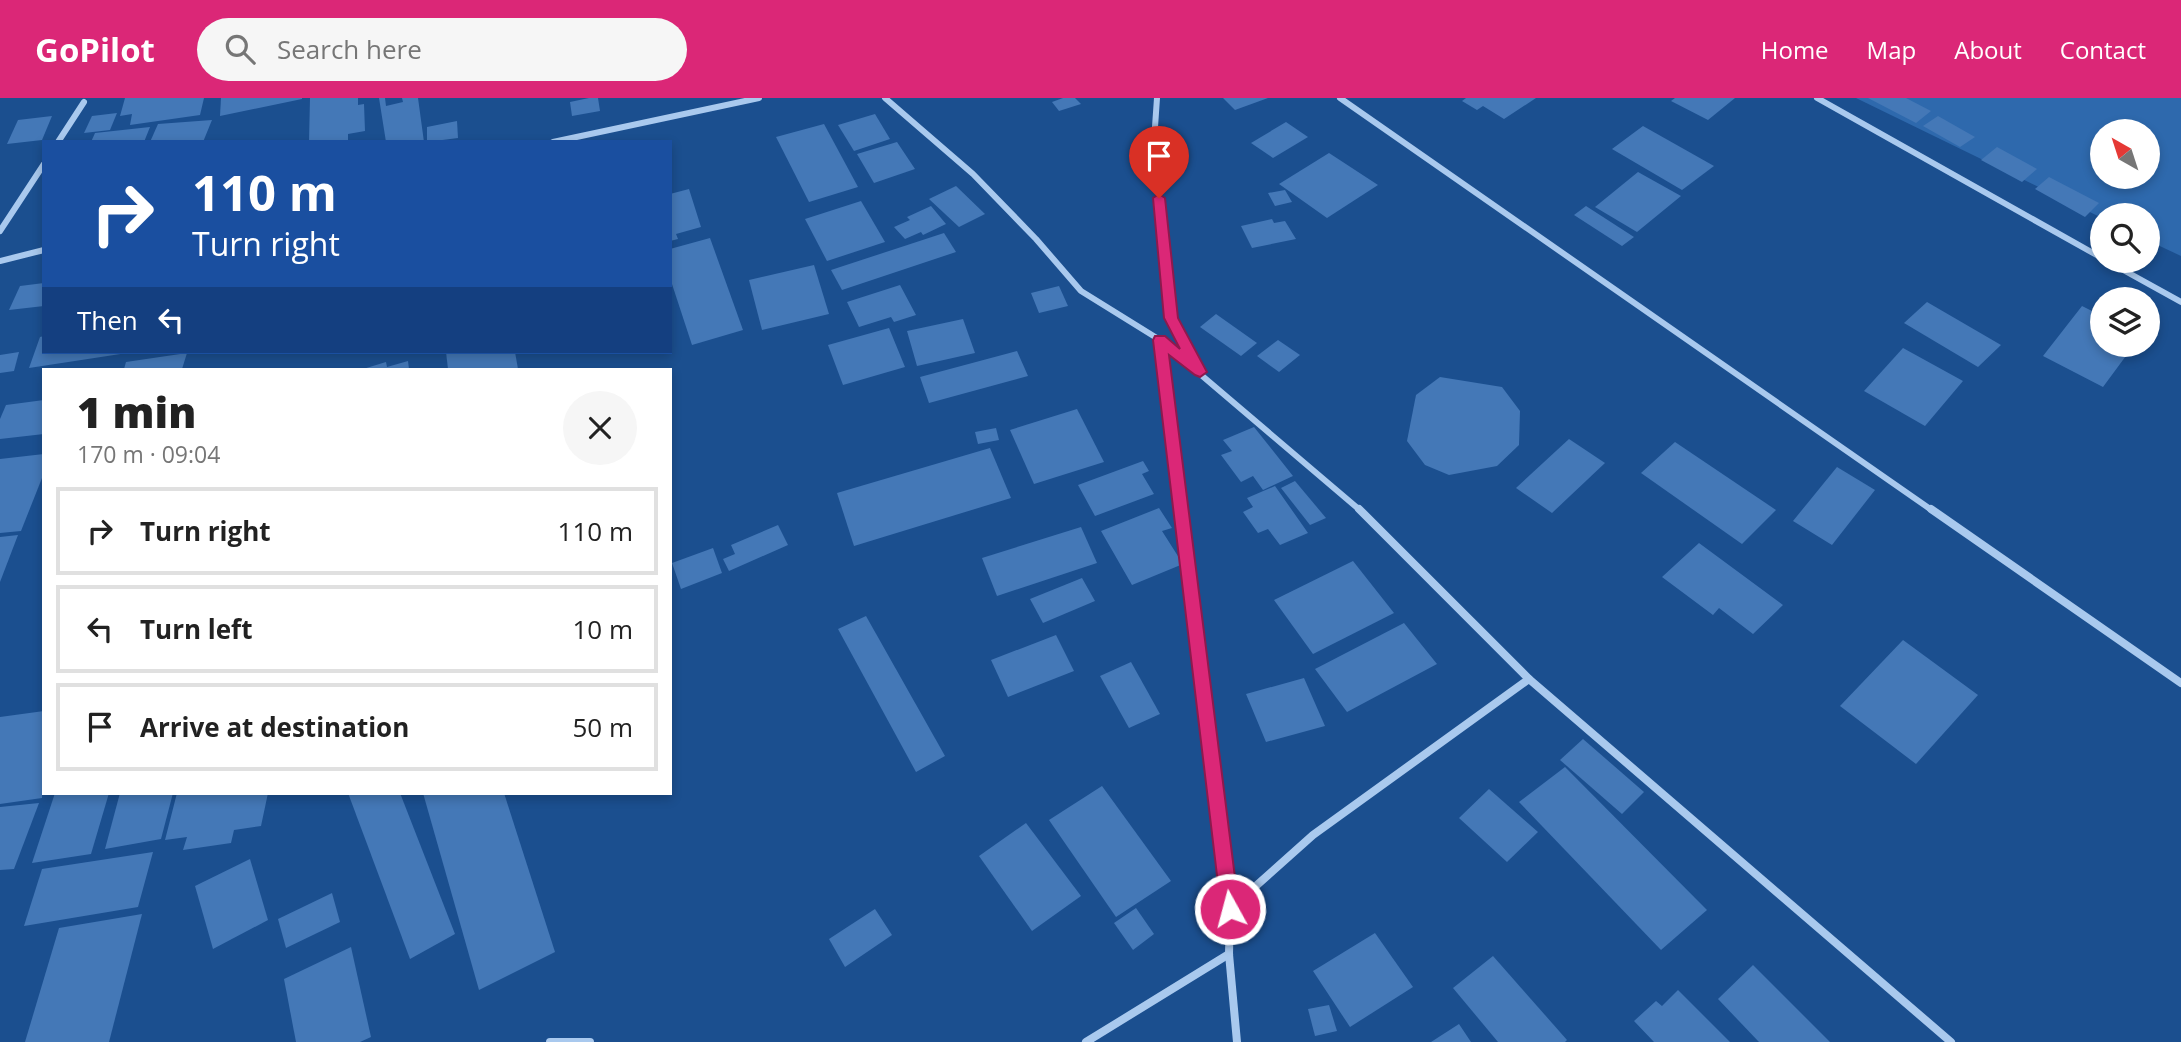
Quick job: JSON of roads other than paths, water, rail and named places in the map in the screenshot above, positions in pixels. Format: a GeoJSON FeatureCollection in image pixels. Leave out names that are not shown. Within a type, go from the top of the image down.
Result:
{"type":"FeatureCollection","features":[{"type":"Feature","properties":{"kind":"street"},"geometry":{"type":"LineString","coordinates":[[562,140],[759,98]]}},
{"type":"Feature","properties":{"kind":"street"},"geometry":{"type":"LineString","coordinates":[[885,98],[973,174],[1036,239],[1081,291],[1160,340],[1347,497],[1529,678],[1951,1042]]}},
{"type":"Feature","properties":{"kind":"street"},"geometry":{"type":"LineString","coordinates":[[1157,98],[1154,127],[1171,318],[1200,372]]}},
{"type":"Feature","properties":{"kind":"street"},"geometry":{"type":"LineString","coordinates":[[1340,98],[2181,683]]}},
{"type":"Feature","properties":{"kind":"street"},"geometry":{"type":"LineString","coordinates":[[1817,98],[2090,251]]}},
{"type":"Feature","properties":{"kind":"street"},"geometry":{"type":"LineString","coordinates":[[59,140],[84,102]]}},
{"type":"Feature","properties":{"kind":"street"},"geometry":{"type":"LineString","coordinates":[[0,231],[42,167]]}},
{"type":"Feature","properties":{"kind":"street"},"geometry":{"type":"LineString","coordinates":[[0,261],[42,250]]}},
{"type":"Feature","properties":{"kind":"street"},"geometry":{"type":"LineString","coordinates":[[2129,273],[2181,302]]}},
{"type":"Feature","properties":{"kind":"street"},"geometry":{"type":"LineString","coordinates":[[1160,340],[1230,909],[1229,954],[1237,1042]]}},
{"type":"Feature","properties":{"kind":"street"},"geometry":{"type":"LineString","coordinates":[[1230,909],[1313,835],[1529,678]]}},
{"type":"Feature","properties":{"kind":"street"},"geometry":{"type":"LineString","coordinates":[[1086,1042],[1229,954]]}},
{"type":"Feature","properties":{"kind":"street"},"geometry":{"type":"LineString","coordinates":[[550,1042],[590,1042]]}}]}
